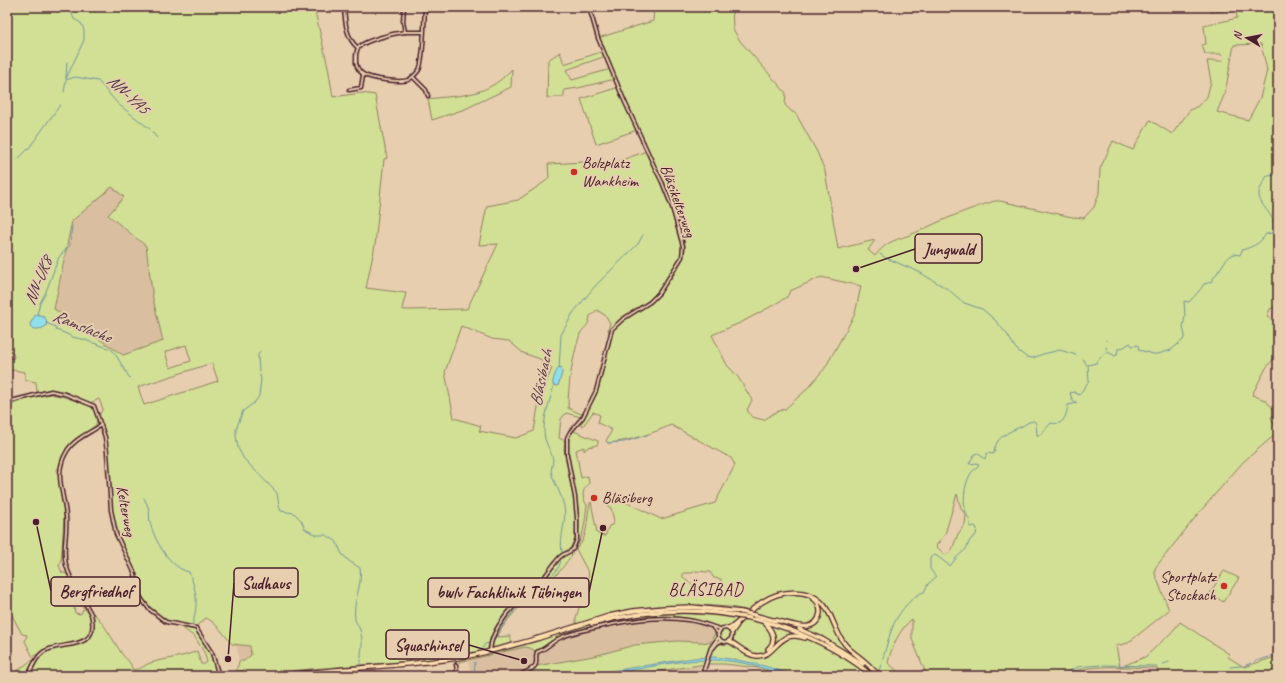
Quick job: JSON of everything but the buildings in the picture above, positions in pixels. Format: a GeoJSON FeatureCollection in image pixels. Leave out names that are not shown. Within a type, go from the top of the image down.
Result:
{"type":"FeatureCollection","features":[{"type":"Feature","properties":{"kind":"main road"},"geometry":{"type":"LineString","coordinates":[[731,631],[754,608],[770,598],[786,593],[796,592],[808,594],[818,599],[825,606],[844,644],[874,673]]}},
{"type":"Feature","properties":{"kind":"main road"},"geometry":{"type":"LineString","coordinates":[[539,638],[609,616],[633,611],[687,607],[741,612],[754,615],[774,620],[784,622],[798,627],[809,626],[817,621],[820,606],[812,597],[800,594],[775,597],[756,608],[737,626],[731,631]]}},
{"type":"Feature","properties":{"kind":"main road"},"geometry":{"type":"LineString","coordinates":[[282,676],[319,671],[438,661],[490,651],[608,620],[645,614],[691,611],[750,618],[800,633],[865,669],[881,676]]}},
{"type":"Feature","properties":{"kind":"main road"},"geometry":{"type":"LineString","coordinates":[[774,620],[822,639],[847,652],[874,673]]}},
{"type":"Feature","properties":{"kind":"main road"},"geometry":{"type":"LineString","coordinates":[[730,640],[753,653],[761,654],[766,652],[772,644],[773,636],[764,621]]}},
{"type":"Feature","properties":{"kind":"main road"},"geometry":{"type":"LineString","coordinates":[[730,640],[748,653],[757,656],[767,653],[780,641],[789,636],[799,636],[822,644]]}},
{"type":"Feature","properties":{"kind":"street"},"geometry":{"type":"LineString","coordinates":[[354,7],[344,8],[349,36],[358,48]]}},
{"type":"Feature","properties":{"kind":"street"},"geometry":{"type":"LineString","coordinates":[[404,7],[403,22],[405,32]]}},
{"type":"Feature","properties":{"kind":"street"},"geometry":{"type":"LineString","coordinates":[[423,32],[405,32],[364,43],[358,48],[356,62],[357,66],[363,75],[369,77],[398,81],[406,81],[413,77],[421,65],[425,7]]}},
{"type":"Feature","properties":{"kind":"street","name":"Bläsikelterweg"},"geometry":{"type":"LineString","coordinates":[[490,651],[490,647],[497,630],[504,618],[562,556],[573,549],[577,539],[577,518],[567,456],[567,438],[570,432],[583,417],[596,391],[612,329],[623,319],[650,302],[659,293],[674,272],[682,257],[683,251],[680,234],[662,182],[624,100],[598,38],[589,7]]}},
{"type":"Feature","properties":{"kind":"street"},"geometry":{"type":"LineString","coordinates":[[349,90],[361,88],[363,75]]}},
{"type":"Feature","properties":{"kind":"street"},"geometry":{"type":"LineString","coordinates":[[413,77],[426,90],[428,96]]}},
{"type":"Feature","properties":{"kind":"street","name":"Kelterweg"},"geometry":{"type":"LineString","coordinates":[[7,402],[34,394],[51,391],[65,394],[94,406],[105,437],[111,510],[116,534],[135,574],[139,595],[149,609],[166,622],[196,628],[212,653],[219,676]]}},
{"type":"Feature","properties":{"kind":"street"},"geometry":{"type":"LineString","coordinates":[[28,676],[39,655],[53,648],[83,642],[90,634],[93,625],[91,614],[67,566],[64,542],[66,516],[59,477],[61,463],[67,450],[73,443],[101,425]]}},
{"type":"Feature","properties":{"kind":"street"},"geometry":{"type":"LineString","coordinates":[[518,676],[536,666],[537,652],[545,649],[557,639],[576,633],[634,620],[669,618],[693,620],[720,630],[725,628],[731,631],[730,640],[726,642],[721,641],[718,638]]}},
{"type":"Feature","properties":{"kind":"street"},"geometry":{"type":"LineString","coordinates":[[712,627],[718,633]]}},
{"type":"Feature","properties":{"kind":"street"},"geometry":{"type":"LineString","coordinates":[[702,676],[712,645],[718,638],[718,633],[720,630]]}},
{"type":"Feature","properties":{"kind":"street"},"geometry":{"type":"LineString","coordinates":[[710,653],[717,643],[721,641]]}},
{"type":"Feature","properties":{"kind":"street"},"geometry":{"type":"LineString","coordinates":[[436,676],[458,674],[456,665]]}},
{"type":"Feature","properties":{"kind":"shaded area"},"geometry":{"type":"Polygon","coordinates":[[[112,186],[124,196],[108,216],[146,246],[153,299],[164,341],[123,355],[53,309],[72,221],[112,186]]]}},
{"type":"Feature","properties":{"kind":"shaded area"},"geometry":{"type":"Polygon","coordinates":[[[656,619],[687,620],[712,627],[716,631],[710,644],[677,641],[635,645],[518,676],[471,676],[468,660],[525,647],[530,648],[586,630],[634,621],[656,619]]]}},
{"type":"Feature","properties":{"kind":"shaded area"},"geometry":{"type":"Polygon","coordinates":[[[232,644],[250,646],[251,655],[244,661],[239,661],[237,648],[232,644]]]}},
{"type":"Feature","properties":{"kind":"shaded area"},"geometry":{"type":"Polygon","coordinates":[[[707,666],[702,676],[623,676],[687,667],[707,666]]]}},
{"type":"Feature","properties":{"kind":"green space"},"geometry":{"type":"Polygon","coordinates":[[[7,7],[314,7],[328,67],[333,97],[361,93],[375,95],[387,158],[384,159],[375,245],[366,288],[406,293],[402,309],[406,310],[467,309],[498,244],[479,245],[487,206],[518,200],[546,181],[549,177],[548,164],[603,161],[605,166],[647,151],[637,130],[596,144],[581,99],[619,87],[615,79],[564,90],[564,97],[547,98],[548,60],[560,52],[564,64],[604,51],[598,38],[653,21],[654,7],[732,7],[733,29],[740,41],[786,93],[785,105],[796,114],[817,152],[825,171],[838,249],[875,240],[868,250],[875,256],[885,246],[895,240],[911,235],[955,215],[995,201],[1072,217],[1084,218],[1094,207],[1099,193],[1100,169],[1113,141],[1133,150],[1150,120],[1172,134],[1190,110],[1198,106],[1207,97],[1211,81],[1207,61],[1223,61],[1222,54],[1205,54],[1202,45],[1206,44],[1204,26],[1237,18],[1236,10],[1211,12],[1209,7],[1278,7],[1278,306],[1270,309],[1267,317],[1277,323],[1274,336],[1275,357],[1266,368],[1252,395],[1265,400],[1277,413],[1271,417],[1277,433],[1243,462],[1198,514],[1155,568],[1155,574],[1169,610],[1128,643],[1116,646],[1120,667],[1096,667],[1062,676],[927,676],[912,639],[912,619],[897,639],[891,651],[888,663],[903,676],[881,676],[876,671],[873,676],[772,676],[773,673],[758,668],[725,664],[707,664],[623,676],[518,676],[536,666],[594,656],[635,645],[677,641],[710,643],[716,631],[712,627],[701,622],[669,618],[613,624],[564,636],[537,652],[525,647],[459,662],[456,665],[455,658],[487,652],[425,660],[298,670],[261,676],[245,676],[244,670],[235,671],[239,661],[244,661],[251,655],[250,646],[232,644],[217,626],[206,618],[195,627],[167,621],[150,608],[140,594],[136,574],[117,534],[112,509],[108,452],[99,415],[103,409],[99,399],[90,403],[55,390],[37,392],[36,382],[25,380],[25,372],[13,370],[7,372],[7,359],[14,358],[13,353],[7,353],[7,7]],[[1261,44],[1234,45],[1225,93],[1217,112],[1248,120],[1260,98],[1267,70],[1261,44]],[[606,56],[566,70],[572,80],[611,69],[606,56]],[[661,182],[671,206],[681,241],[681,255],[664,283],[651,299],[620,319],[609,332],[608,330],[610,323],[606,316],[597,310],[590,316],[588,323],[580,334],[571,372],[568,408],[583,415],[581,417],[566,413],[561,419],[559,438],[565,441],[564,449],[575,507],[575,539],[570,549],[572,555],[557,575],[522,604],[502,628],[497,637],[510,636],[513,647],[585,626],[626,617],[657,614],[689,614],[720,616],[737,619],[746,610],[700,605],[657,606],[620,611],[576,626],[576,618],[589,574],[576,549],[580,545],[585,534],[591,502],[597,533],[605,536],[609,526],[612,525],[614,521],[611,508],[608,506],[608,499],[623,501],[661,519],[715,503],[735,465],[731,458],[671,425],[640,437],[608,443],[606,441],[612,430],[598,423],[600,415],[593,412],[583,426],[580,423],[596,395],[602,376],[608,343],[614,328],[621,321],[643,308],[656,297],[676,271],[684,254],[685,247],[682,231],[669,200],[665,184],[661,182]],[[112,187],[72,221],[54,309],[123,355],[163,341],[153,299],[146,246],[108,215],[124,197],[112,187]],[[821,277],[790,291],[787,297],[742,322],[712,335],[727,365],[738,377],[752,400],[747,410],[752,417],[764,420],[774,413],[785,409],[804,392],[825,368],[855,314],[861,286],[821,277]],[[461,326],[445,372],[454,418],[481,426],[479,431],[516,438],[534,431],[539,401],[552,368],[540,359],[523,353],[509,341],[492,339],[461,326]],[[186,345],[165,352],[170,368],[191,361],[186,345]],[[212,363],[138,387],[144,405],[218,381],[212,363]],[[957,494],[945,534],[936,546],[945,555],[951,552],[958,534],[965,524],[966,516],[961,508],[957,494]],[[695,571],[692,573],[683,573],[683,578],[694,586],[694,594],[720,596],[721,579],[714,578],[710,572],[695,571]]]}},
{"type":"Feature","properties":{"kind":"green space"},"geometry":{"type":"Polygon","coordinates":[[[512,69],[511,87],[465,109],[432,120],[428,99],[478,92],[496,83],[512,69]]]}},
{"type":"Feature","properties":{"kind":"green space"},"geometry":{"type":"Polygon","coordinates":[[[51,394],[91,406],[97,419],[96,425],[68,446],[59,468],[55,471],[59,475],[64,516],[61,562],[59,565],[62,573],[65,573],[69,577],[63,581],[72,598],[78,595],[86,606],[83,607],[73,603],[75,613],[81,614],[83,609],[85,609],[91,618],[92,625],[85,638],[80,641],[49,647],[33,657],[25,641],[27,635],[22,634],[7,606],[7,409],[15,403],[34,397],[51,394]]]}},
{"type":"Feature","properties":{"kind":"green space"},"geometry":{"type":"Polygon","coordinates":[[[574,431],[598,441],[597,445],[588,447],[584,451],[584,447],[576,450],[581,478],[588,476],[589,484],[583,493],[587,505],[583,530],[578,545],[576,545],[579,514],[568,448],[569,439],[574,431]]]}},
{"type":"Feature","properties":{"kind":"green space","name":"Sportplatz Stockach"},"geometry":{"type":"Polygon","coordinates":[[[1224,571],[1239,578],[1223,602],[1210,593],[1224,571]]]}},
{"type":"Feature","properties":{"kind":"green space"},"geometry":{"type":"Polygon","coordinates":[[[93,613],[104,626],[129,662],[132,669],[142,668],[150,663],[197,651],[201,664],[205,664],[207,662],[205,654],[195,637],[181,627],[195,630],[211,654],[216,670],[209,676],[186,676],[186,674],[185,676],[30,676],[34,666],[45,653],[87,641],[92,635],[94,626],[93,613]]]}},
{"type":"Feature","properties":{"kind":"green space"},"geometry":{"type":"Polygon","coordinates":[[[1180,622],[1229,654],[1228,657],[1244,667],[1278,656],[1278,676],[1157,676],[1157,668],[1120,667],[1145,657],[1171,633],[1180,622]]]}},
{"type":"Feature","properties":{"kind":"green space"},"geometry":{"type":"Polygon","coordinates":[[[32,660],[33,662],[25,676],[17,676],[17,671],[32,660]]]}},
{"type":"Feature","properties":{"kind":"water"},"geometry":{"type":"Polygon","coordinates":[[[36,314],[43,316],[47,321],[46,326],[43,328],[31,328],[30,324],[36,314]]]}},
{"type":"Feature","properties":{"kind":"water","name":"Bläsibach"},"geometry":{"type":"Polygon","coordinates":[[[561,367],[562,373],[558,386],[553,385],[556,372],[558,368],[561,367]]]}},
{"type":"Feature","properties":{"kind":"water"},"geometry":{"type":"Polygon","coordinates":[[[712,657],[733,659],[775,669],[795,676],[782,674],[744,663],[694,660],[612,673],[579,676],[694,658],[712,657]]]}},
{"type":"Feature","properties":{"kind":"waterway"},"geometry":{"type":"LineString","coordinates":[[66,79],[84,40],[84,30],[81,23],[74,19],[69,7]]}},
{"type":"Feature","properties":{"kind":"waterway"},"geometry":{"type":"LineString","coordinates":[[66,78],[67,62]]}},
{"type":"Feature","properties":{"kind":"waterway","name":"NN-YA5"},"geometry":{"type":"LineString","coordinates":[[66,80],[75,77],[98,81],[118,104],[150,129]]}},
{"type":"Feature","properties":{"kind":"waterway"},"geometry":{"type":"LineString","coordinates":[[64,92],[66,81]]}},
{"type":"Feature","properties":{"kind":"waterway"},"geometry":{"type":"LineString","coordinates":[[18,159],[29,148],[60,105]]}},
{"type":"Feature","properties":{"kind":"waterway"},"geometry":{"type":"LineString","coordinates":[[152,132],[157,138]]}},
{"type":"Feature","properties":{"kind":"waterway"},"geometry":{"type":"LineString","coordinates":[[879,671],[891,632],[898,616],[910,601],[924,592],[928,584],[936,577],[930,569],[930,558],[933,555],[937,556],[950,566],[966,549],[970,540],[976,535],[977,528],[975,526],[970,527],[964,499],[968,480],[973,471],[979,466],[977,463],[969,464],[974,455],[977,453],[985,459],[987,453],[994,453],[997,443],[1002,436],[1029,422],[1034,421],[1036,423],[1037,435],[1040,435],[1051,423],[1059,423],[1062,421],[1068,405],[1077,403],[1072,399],[1070,393],[1074,392],[1079,395],[1089,381],[1088,365],[1096,363],[1103,354],[1108,352],[1115,356],[1117,355],[1118,349],[1130,343],[1132,346],[1138,345],[1139,350],[1158,354],[1171,350],[1183,340],[1185,336],[1183,327],[1185,316],[1184,301],[1189,302],[1204,284],[1211,282],[1228,257],[1234,254],[1240,255],[1242,250],[1256,245],[1266,234],[1272,233],[1273,221],[1262,203],[1259,193],[1267,176],[1278,175]]}},
{"type":"Feature","properties":{"kind":"waterway","name":"NN-UK8"},"geometry":{"type":"LineString","coordinates":[[37,315],[40,303],[59,257],[70,245],[72,226]]}},
{"type":"Feature","properties":{"kind":"waterway","name":"Bläsibach"},"geometry":{"type":"LineString","coordinates":[[559,369],[561,335],[573,313],[596,285],[638,244],[643,235]]}},
{"type":"Feature","properties":{"kind":"waterway"},"geometry":{"type":"LineString","coordinates":[[880,254],[919,272],[949,290],[964,303],[982,309],[994,319],[1007,334],[1016,349],[1026,357],[1033,358],[1060,350],[1076,355]]}},
{"type":"Feature","properties":{"kind":"waterway","name":"Ramslache"},"geometry":{"type":"LineString","coordinates":[[46,323],[56,327],[56,330],[72,337],[111,349],[132,380]]}},
{"type":"Feature","properties":{"kind":"waterway"},"geometry":{"type":"LineString","coordinates":[[1106,347],[1108,352]]}},
{"type":"Feature","properties":{"kind":"waterway"},"geometry":{"type":"LineString","coordinates":[[259,372],[258,355],[260,352]]}},
{"type":"Feature","properties":{"kind":"waterway"},"geometry":{"type":"LineString","coordinates":[[1083,359],[1087,365]]}},
{"type":"Feature","properties":{"kind":"waterway"},"geometry":{"type":"LineString","coordinates":[[260,375],[259,396],[255,402],[243,411],[236,429],[238,448],[244,459],[277,493],[281,511],[294,513],[301,520],[305,529],[316,535],[326,535],[336,541],[342,554],[349,561],[360,568],[361,574],[354,613],[362,638],[361,658]]}},
{"type":"Feature","properties":{"kind":"waterway","name":"Bläsibach"},"geometry":{"type":"LineString","coordinates":[[554,385],[546,412],[544,432],[553,460],[551,473],[562,498],[565,512],[561,540],[562,552]]}},
{"type":"Feature","properties":{"kind":"waterway"},"geometry":{"type":"LineString","coordinates":[[608,443],[624,442],[647,435]]}},
{"type":"Feature","properties":{"kind":"waterway"},"geometry":{"type":"LineString","coordinates":[[144,498],[148,506],[152,529],[159,545],[175,565],[189,572],[196,599],[192,627]]}},
{"type":"Feature","properties":{"kind":"waterway","name":"Bläsibach"},"geometry":{"type":"LineString","coordinates":[[493,642],[514,611],[533,590],[552,576],[559,567],[561,561]]}},
{"type":"Feature","properties":{"kind":"waterway","name":"Bläsibach"},"geometry":{"type":"LineString","coordinates":[[482,649],[485,644],[489,643]]}},
{"type":"Feature","properties":{"kind":"waterway"},"geometry":{"type":"LineString","coordinates":[[1271,656],[1278,654]]}},
{"type":"Feature","properties":{"kind":"waterway"},"geometry":{"type":"LineString","coordinates":[[1260,660],[1269,657]]}},
{"type":"Feature","properties":{"kind":"waterway"},"geometry":{"type":"LineString","coordinates":[[361,660],[361,665]]}},
{"type":"Feature","properties":{"kind":"waterway"},"geometry":{"type":"LineString","coordinates":[[1254,662],[1258,660]]}},
{"type":"Feature","properties":{"kind":"waterway","name":"Bläsibach"},"geometry":{"type":"LineString","coordinates":[[474,676],[475,662]]}},
{"type":"Feature","properties":{"kind":"waterway"},"geometry":{"type":"LineString","coordinates":[[1161,665],[1169,662]]}},
{"type":"Feature","properties":{"kind":"waterway"},"geometry":{"type":"LineString","coordinates":[[1244,666],[1251,663]]}},
{"type":"Feature","properties":{"kind":"waterway"},"geometry":{"type":"LineString","coordinates":[[1059,676],[1078,667],[1100,665]]}},
{"type":"Feature","properties":{"kind":"waterway"},"geometry":{"type":"LineString","coordinates":[[1103,665],[1156,666]]}},
{"type":"Feature","properties":{"kind":"waterway"},"geometry":{"type":"LineString","coordinates":[[1230,667],[1241,666]]}},
{"type":"Feature","properties":{"kind":"place","name":"Bolzplatz Wankheim"},"geometry":{"type":"Point","coordinates":[574,172]}},
{"type":"Feature","properties":{"kind":"place","name":"Jungwald"},"geometry":{"type":"Point","coordinates":[856,269]}},
{"type":"Feature","properties":{"kind":"place","name":"Bläsiberg"},"geometry":{"type":"Point","coordinates":[594,498]}},
{"type":"Feature","properties":{"kind":"place","name":"Bergfriedhof"},"geometry":{"type":"Point","coordinates":[36,522]}},
{"type":"Feature","properties":{"kind":"place","name":"bwlv Fachklinik Tübingen"},"geometry":{"type":"Point","coordinates":[603,528]}},
{"type":"Feature","properties":{"kind":"place","name":"Sportplatz Stockach"},"geometry":{"type":"Point","coordinates":[1224,586]}},
{"type":"Feature","properties":{"kind":"place","name":"Sudhaus"},"geometry":{"type":"Point","coordinates":[228,659]}},
{"type":"Feature","properties":{"kind":"place","name":"Squashinsel"},"geometry":{"type":"Point","coordinates":[524,661]}},
{"type":"Feature","properties":{"kind":"district","name":"BLÄSIBAD"},"geometry":{"type":"Point","coordinates":[706,589]}}]}
